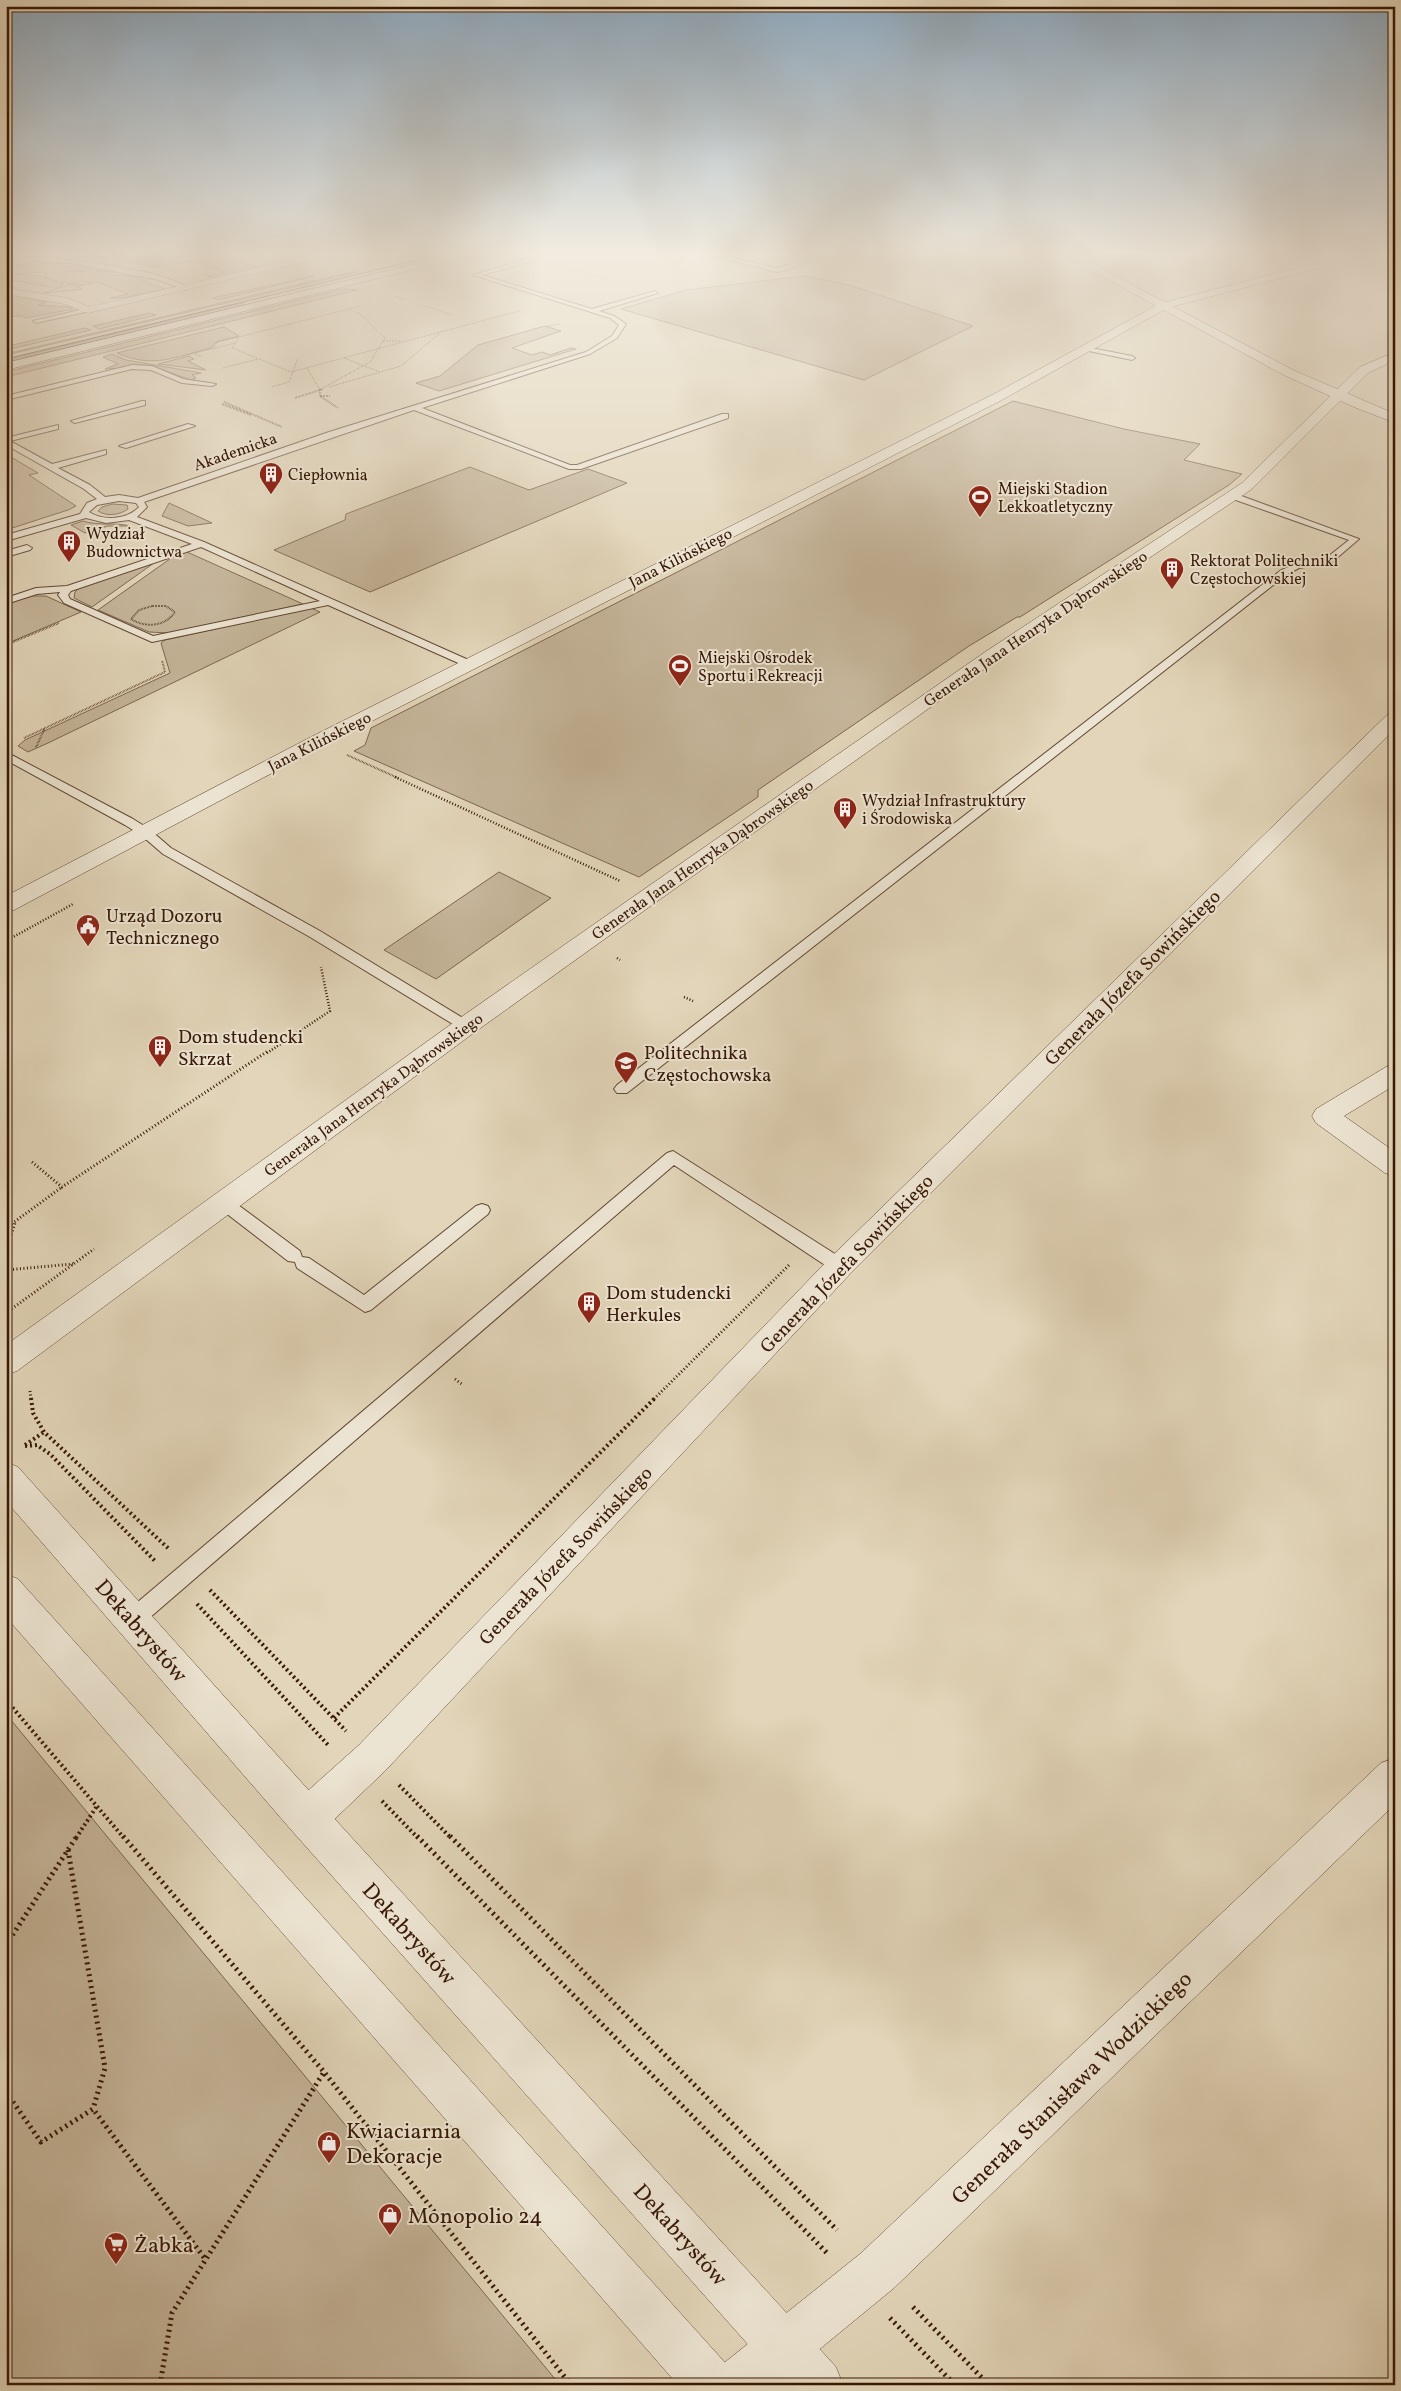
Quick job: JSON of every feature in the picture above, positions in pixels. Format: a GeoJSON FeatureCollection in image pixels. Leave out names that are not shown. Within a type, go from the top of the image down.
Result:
{"type":"FeatureCollection","features":[{"type":"Feature","properties":{"kind":"street","name":"Jana Kilińskiego"},"geometry":{"type":"LineString","coordinates":[[6,905],[316,742],[987,402],[1057,365]]}},
{"type":"Feature","properties":{"kind":"street"},"geometry":{"type":"LineString","coordinates":[[1276,365],[1341,392],[1395,418]]}},
{"type":"Feature","properties":{"kind":"street","name":"Generała Jana Henryka Dąbrowskiego"},"geometry":{"type":"LineString","coordinates":[[6,1362],[466,1026],[651,895],[991,656],[1247,486],[1364,370],[1375,365]]}},
{"type":"Feature","properties":{"kind":"street","name":"Generała Józefa Sowińskiego"},"geometry":{"type":"LineString","coordinates":[[307,1818],[372,1758],[840,1266],[1395,718]]}},
{"type":"Feature","properties":{"kind":"street"},"geometry":{"type":"LineString","coordinates":[[1395,1073],[1325,1116],[1395,1166]]}},
{"type":"Feature","properties":{"kind":"street","name":"Dekabrystów"},"geometry":{"type":"LineString","coordinates":[[6,1478],[133,1619],[307,1818],[818,2385]]}},
{"type":"Feature","properties":{"kind":"street"},"geometry":{"type":"LineString","coordinates":[[6,1591],[711,2385]]}},
{"type":"Feature","properties":{"kind":"street","name":"Generała Stanisława Wodzickiego"},"geometry":{"type":"LineString","coordinates":[[737,2385],[877,2271],[1395,1777]]}},
{"type":"Feature","properties":{"kind":"lane","name":"Akademicka"},"geometry":{"type":"LineString","coordinates":[[139,500],[214,473],[552,365]]}},
{"type":"Feature","properties":{"kind":"lane"},"geometry":{"type":"LineString","coordinates":[[6,398],[132,367],[152,368],[182,381],[212,384]]}},
{"type":"Feature","properties":{"kind":"lane"},"geometry":{"type":"LineString","coordinates":[[74,422],[142,403]]}},
{"type":"Feature","properties":{"kind":"lane"},"geometry":{"type":"LineString","coordinates":[[415,408],[569,467],[578,467],[725,416]]}},
{"type":"Feature","properties":{"kind":"lane"},"geometry":{"type":"LineString","coordinates":[[123,446],[191,426]]}},
{"type":"Feature","properties":{"kind":"lane"},"geometry":{"type":"LineString","coordinates":[[6,441],[55,427]]}},
{"type":"Feature","properties":{"kind":"lane"},"geometry":{"type":"LineString","coordinates":[[6,441],[87,486],[103,500]]}},
{"type":"Feature","properties":{"kind":"lane"},"geometry":{"type":"LineString","coordinates":[[51,467],[103,452]]}},
{"type":"Feature","properties":{"kind":"lane"},"geometry":{"type":"LineString","coordinates":[[622,1089],[1283,573],[1297,566],[1328,561],[1355,539],[1233,496]]}},
{"type":"Feature","properties":{"kind":"lane"},"geometry":{"type":"LineString","coordinates":[[6,538],[86,515],[100,520],[129,517],[143,507],[139,500],[119,498],[103,500],[88,506],[85,510],[86,515]]}},
{"type":"Feature","properties":{"kind":"lane"},"geometry":{"type":"LineString","coordinates":[[129,517],[201,544],[469,664]]}},
{"type":"Feature","properties":{"kind":"lane"},"geometry":{"type":"LineString","coordinates":[[6,601],[36,590],[68,589],[201,544]]}},
{"type":"Feature","properties":{"kind":"lane"},"geometry":{"type":"LineString","coordinates":[[6,554],[27,548]]}},
{"type":"Feature","properties":{"kind":"lane"},"geometry":{"type":"LineString","coordinates":[[68,589],[63,596],[67,601],[152,640],[327,602]]}},
{"type":"Feature","properties":{"kind":"lane"},"geometry":{"type":"LineString","coordinates":[[6,755],[145,832],[167,852],[315,934],[466,1026]]}},
{"type":"Feature","properties":{"kind":"lane"},"geometry":{"type":"LineString","coordinates":[[133,1619],[673,1157],[840,1266]]}},
{"type":"Feature","properties":{"kind":"lane"},"geometry":{"type":"LineString","coordinates":[[224,1203],[298,1260],[365,1305],[482,1210]]}},
{"type":"Feature","properties":{"kind":"path"},"geometry":{"type":"LineString","coordinates":[[273,365],[291,372],[320,365]]}},
{"type":"Feature","properties":{"kind":"path"},"geometry":{"type":"LineString","coordinates":[[272,387],[288,382],[295,365]]}},
{"type":"Feature","properties":{"kind":"path"},"geometry":{"type":"LineString","coordinates":[[360,365],[381,373]]}},
{"type":"Feature","properties":{"kind":"path"},"geometry":{"type":"LineString","coordinates":[[295,398],[404,365]]}},
{"type":"Feature","properties":{"kind":"path"},"geometry":{"type":"LineString","coordinates":[[328,387],[364,366]]}},
{"type":"Feature","properties":{"kind":"path"},"geometry":{"type":"LineString","coordinates":[[307,368],[320,389],[320,396]]}},
{"type":"Feature","properties":{"kind":"path"},"geometry":{"type":"LineString","coordinates":[[320,396],[330,396]]}},
{"type":"Feature","properties":{"kind":"path"},"geometry":{"type":"LineString","coordinates":[[320,396],[347,414],[370,422]]}},
{"type":"Feature","properties":{"kind":"path"},"geometry":{"type":"LineString","coordinates":[[220,400],[287,430]]}},
{"type":"Feature","properties":{"kind":"path"},"geometry":{"type":"LineString","coordinates":[[215,401],[247,415],[254,415]]}},
{"type":"Feature","properties":{"kind":"path"},"geometry":{"type":"LineString","coordinates":[[20,740],[165,672],[157,644],[152,640]]}},
{"type":"Feature","properties":{"kind":"path"},"geometry":{"type":"LineString","coordinates":[[34,749],[45,728]]}},
{"type":"Feature","properties":{"kind":"path"},"geometry":{"type":"LineString","coordinates":[[316,742],[651,895]]}},
{"type":"Feature","properties":{"kind":"path"},"geometry":{"type":"LineString","coordinates":[[6,1228],[62,1188],[330,1011],[315,934]]}},
{"type":"Feature","properties":{"kind":"path"},"geometry":{"type":"LineString","coordinates":[[32,1162],[62,1188]]}},
{"type":"Feature","properties":{"kind":"path"},"geometry":{"type":"LineString","coordinates":[[6,1251],[15,1223]]}},
{"type":"Feature","properties":{"kind":"path"},"geometry":{"type":"LineString","coordinates":[[334,1718],[809,1245]]}},
{"type":"Feature","properties":{"kind":"path"},"geometry":{"type":"LineString","coordinates":[[6,1313],[94,1249]]}},
{"type":"Feature","properties":{"kind":"path"},"geometry":{"type":"LineString","coordinates":[[6,1270],[73,1264]]}},
{"type":"Feature","properties":{"kind":"path"},"geometry":{"type":"LineString","coordinates":[[25,1446],[44,1432],[33,1413],[30,1391]]}},
{"type":"Feature","properties":{"kind":"path"},"geometry":{"type":"LineString","coordinates":[[6,1700],[324,2072],[571,2385]]}},
{"type":"Feature","properties":{"kind":"path"},"geometry":{"type":"LineString","coordinates":[[392,1776],[837,2230]]}},
{"type":"Feature","properties":{"kind":"path"},"geometry":{"type":"LineString","coordinates":[[383,1802],[820,2245]]}},
{"type":"Feature","properties":{"kind":"path"},"geometry":{"type":"LineString","coordinates":[[6,1945],[97,1806]]}},
{"type":"Feature","properties":{"kind":"path"},"geometry":{"type":"LineString","coordinates":[[6,2092],[42,2142],[93,2109],[105,2068],[68,1850]]}},
{"type":"Feature","properties":{"kind":"path"},"geometry":{"type":"LineString","coordinates":[[160,2385],[172,2313],[324,2072]]}},
{"type":"Feature","properties":{"kind":"path"},"geometry":{"type":"LineString","coordinates":[[93,2109],[206,2260]]}},
{"type":"Feature","properties":{"kind":"path"},"geometry":{"type":"LineString","coordinates":[[913,2307],[989,2385]]}},
{"type":"Feature","properties":{"kind":"path"},"geometry":{"type":"LineString","coordinates":[[914,2343],[955,2385]]}},
{"type":"Feature","properties":{"kind":"shaded area"},"geometry":{"type":"Polygon","coordinates":[[[36,365],[56,365],[6,377],[6,372],[36,365]]]}},
{"type":"Feature","properties":{"kind":"shaded area"},"geometry":{"type":"Polygon","coordinates":[[[116,365],[152,365],[201,373],[192,375],[196,378],[191,380],[152,366],[105,369],[116,365]]]}},
{"type":"Feature","properties":{"kind":"shaded area"},"geometry":{"type":"Polygon","coordinates":[[[163,365],[195,365],[206,370],[163,365]]]}},
{"type":"Feature","properties":{"kind":"shaded area"},"geometry":{"type":"Polygon","coordinates":[[[454,365],[525,365],[439,391],[416,383],[440,376],[454,365]]]}},
{"type":"Feature","properties":{"kind":"shaded area"},"geometry":{"type":"Polygon","coordinates":[[[811,365],[895,365],[864,380],[811,365]]]}},
{"type":"Feature","properties":{"kind":"shaded area","name":"Miejski Ośrodek Sportu i Rekreacji"},"geometry":{"type":"Polygon","coordinates":[[[1013,401],[1124,429],[1200,444],[1184,460],[1242,474],[1229,485],[1020,617],[969,646],[758,790],[758,797],[639,877],[354,751],[365,745],[371,728],[1013,401]]]}},
{"type":"Feature","properties":{"kind":"shaded area"},"geometry":{"type":"Polygon","coordinates":[[[6,454],[38,473],[29,475],[76,506],[6,530],[6,497],[12,492],[6,489],[6,454]]]}},
{"type":"Feature","properties":{"kind":"shaded area"},"geometry":{"type":"Polygon","coordinates":[[[470,467],[529,490],[588,469],[627,483],[370,592],[274,550],[345,520],[346,514],[470,467]]]}},
{"type":"Feature","properties":{"kind":"shaded area"},"geometry":{"type":"Polygon","coordinates":[[[169,503],[212,523],[188,526],[162,516],[169,503]]]}},
{"type":"Feature","properties":{"kind":"shaded area"},"geometry":{"type":"Polygon","coordinates":[[[112,504],[127,505],[128,509],[121,513],[113,514],[105,514],[98,511],[102,507],[112,504]]]}},
{"type":"Feature","properties":{"kind":"shaded area"},"geometry":{"type":"Polygon","coordinates":[[[83,521],[130,526],[108,526],[85,533],[71,525],[83,521]]]}},
{"type":"Feature","properties":{"kind":"shaded area"},"geometry":{"type":"Polygon","coordinates":[[[187,552],[303,604],[169,633],[149,632],[98,610],[174,556],[187,552]]]}},
{"type":"Feature","properties":{"kind":"shaded area"},"geometry":{"type":"Polygon","coordinates":[[[154,563],[92,607],[74,598],[75,592],[79,588],[154,563]]]}},
{"type":"Feature","properties":{"kind":"shaded area"},"geometry":{"type":"Polygon","coordinates":[[[32,596],[46,596],[81,612],[6,644],[6,604],[32,596]]]}},
{"type":"Feature","properties":{"kind":"shaded area"},"geometry":{"type":"Polygon","coordinates":[[[311,608],[320,612],[48,743],[28,752],[18,746],[25,740],[170,673],[161,643],[165,640],[311,608]]]}},
{"type":"Feature","properties":{"kind":"shaded area"},"geometry":{"type":"Polygon","coordinates":[[[499,872],[551,898],[436,979],[384,950],[499,872]]]}},
{"type":"Feature","properties":{"kind":"shaded area"},"geometry":{"type":"Polygon","coordinates":[[[6,1714],[560,2385],[6,2385],[6,1714]]]}},
{"type":"Feature","properties":{"kind":"place","name":"Ciepłownia"},"geometry":{"type":"Point","coordinates":[271,495]}},
{"type":"Feature","properties":{"kind":"place","name":"Miejski Stadion Lekkoatletyczny"},"geometry":{"type":"Point","coordinates":[980,518]}},
{"type":"Feature","properties":{"kind":"place","name":"Wydział Budownictwa"},"geometry":{"type":"Point","coordinates":[69,563]}},
{"type":"Feature","properties":{"kind":"place","name":"Rektorat Politechniki Częstochowskiej"},"geometry":{"type":"Point","coordinates":[1172,590]}},
{"type":"Feature","properties":{"kind":"place","name":"Miejski Ośrodek Sportu i Rekreacji"},"geometry":{"type":"Point","coordinates":[680,687]}},
{"type":"Feature","properties":{"kind":"place","name":"Wydział Infrastruktury i Środowiska"},"geometry":{"type":"Point","coordinates":[845,830]}},
{"type":"Feature","properties":{"kind":"place","name":"Urząd Dozoru Technicznego"},"geometry":{"type":"Point","coordinates":[88,947]}},
{"type":"Feature","properties":{"kind":"place","name":"Dom studencki Skrzat"},"geometry":{"type":"Point","coordinates":[160,1068]}},
{"type":"Feature","properties":{"kind":"place","name":"Politechnika Częstochowska"},"geometry":{"type":"Point","coordinates":[626,1084]}},
{"type":"Feature","properties":{"kind":"place","name":"Dom studencki Herkules"},"geometry":{"type":"Point","coordinates":[589,1324]}},
{"type":"Feature","properties":{"kind":"place","name":"Kwiaciarnia Dekoracje"},"geometry":{"type":"Point","coordinates":[329,2164]}},
{"type":"Feature","properties":{"kind":"place","name":"Monopolio 24"},"geometry":{"type":"Point","coordinates":[390,2236]}},
{"type":"Feature","properties":{"kind":"place","name":"Żabka"},"geometry":{"type":"Point","coordinates":[116,2265]}}]}
